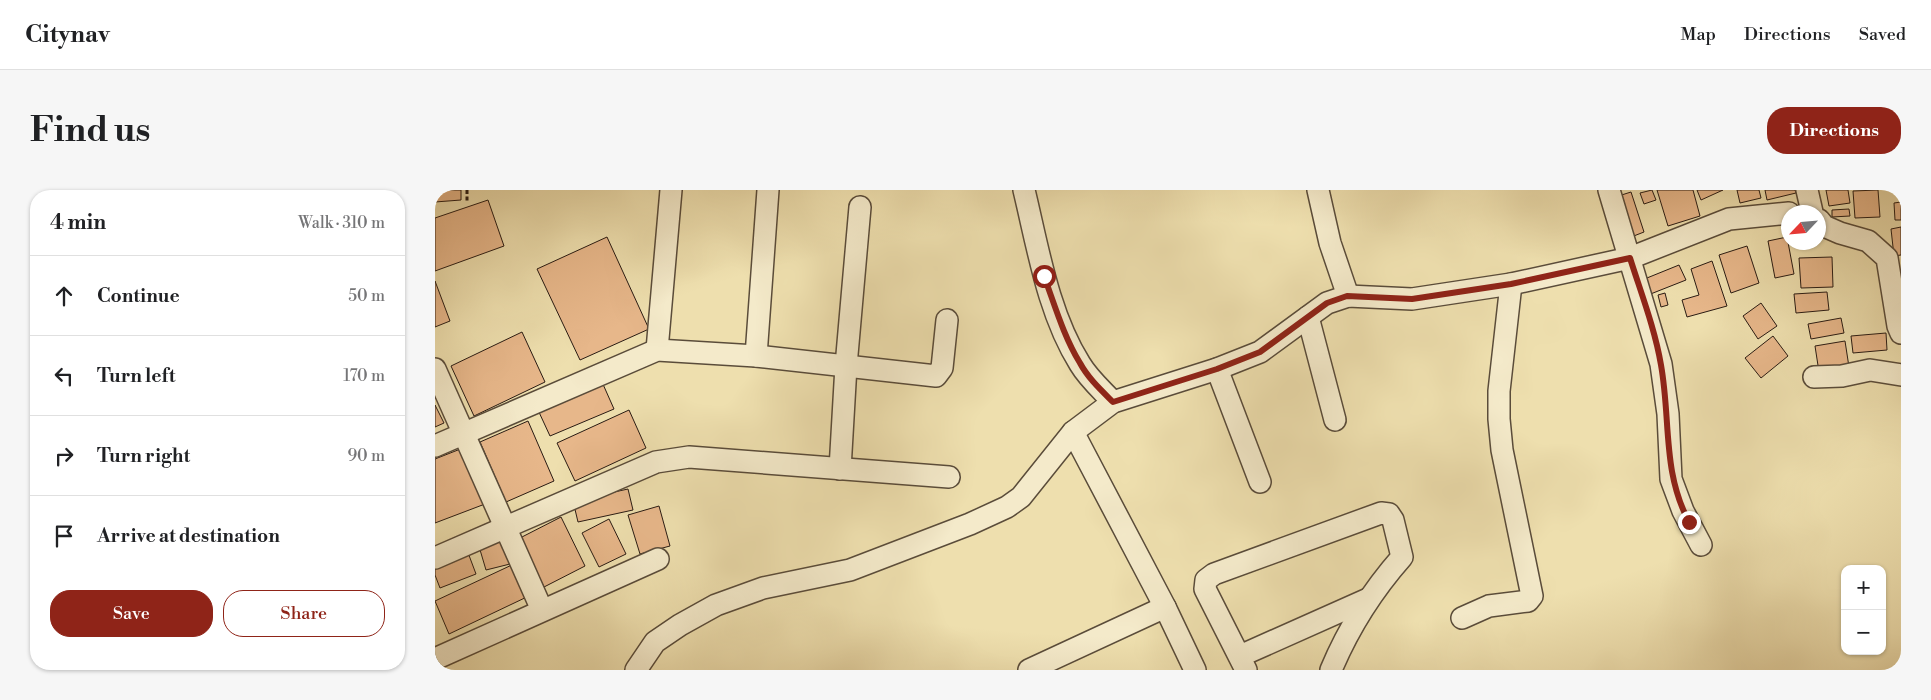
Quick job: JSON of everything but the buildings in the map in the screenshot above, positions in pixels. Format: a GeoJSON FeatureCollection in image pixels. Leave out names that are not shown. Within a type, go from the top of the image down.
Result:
{"type":"FeatureCollection","features":[{"type":"Feature","properties":{"kind":"street"},"geometry":{"type":"LineString","coordinates":[[657,350],[671,190]]}},
{"type":"Feature","properties":{"kind":"street"},"geometry":{"type":"LineString","coordinates":[[756,356],[768,190]]}},
{"type":"Feature","properties":{"kind":"street"},"geometry":{"type":"LineString","coordinates":[[1024,190],[1044,276],[1061,325],[1080,364],[1091,379],[1113,402]]}},
{"type":"Feature","properties":{"kind":"street"},"geometry":{"type":"LineString","coordinates":[[1318,190],[1330,243],[1347,296]]}},
{"type":"Feature","properties":{"kind":"street"},"geometry":{"type":"LineString","coordinates":[[1609,190],[1661,364],[1668,414],[1671,479],[1683,511],[1701,545]]}},
{"type":"Feature","properties":{"kind":"street"},"geometry":{"type":"LineString","coordinates":[[840,469],[846,366],[860,206]]}},
{"type":"Feature","properties":{"kind":"street"},"geometry":{"type":"LineString","coordinates":[[636,670],[655,642],[680,625],[716,605],[763,588],[850,570],[970,524],[1007,507],[1021,497],[1073,432],[1113,402],[1217,369],[1260,352],[1327,303],[1347,296],[1412,299],[1511,284],[1630,258],[1729,219],[1781,213]]}},
{"type":"Feature","properties":{"kind":"street"},"geometry":{"type":"LineString","coordinates":[[1826,227],[1868,241],[1887,258],[1898,326],[1901,333]]}},
{"type":"Feature","properties":{"kind":"street"},"geometry":{"type":"LineString","coordinates":[[1462,618],[1480,609],[1528,601],[1532,596],[1502,450],[1499,419],[1499,391],[1511,284]]}},
{"type":"Feature","properties":{"kind":"street"},"geometry":{"type":"LineString","coordinates":[[1308,317],[1335,420]]}},
{"type":"Feature","properties":{"kind":"street"},"geometry":{"type":"LineString","coordinates":[[435,446],[657,350],[756,356],[936,376],[942,368],[947,320]]}},
{"type":"Feature","properties":{"kind":"street"},"geometry":{"type":"LineString","coordinates":[[435,369],[542,610]]}},
{"type":"Feature","properties":{"kind":"street"},"geometry":{"type":"LineString","coordinates":[[1217,369],[1260,482]]}},
{"type":"Feature","properties":{"kind":"street"},"geometry":{"type":"LineString","coordinates":[[1814,377],[1842,376],[1870,370],[1901,375]]}},
{"type":"Feature","properties":{"kind":"street"},"geometry":{"type":"LineString","coordinates":[[1073,432],[1165,607],[1195,670]]}},
{"type":"Feature","properties":{"kind":"street"},"geometry":{"type":"LineString","coordinates":[[435,558],[656,462],[673,458],[689,457],[949,476]]}},
{"type":"Feature","properties":{"kind":"street"},"geometry":{"type":"LineString","coordinates":[[1331,670],[1342,641],[1368,599],[1402,557],[1393,520],[1389,514],[1381,513],[1213,574],[1206,580],[1205,589],[1243,663],[1368,599]]}},
{"type":"Feature","properties":{"kind":"street"},"geometry":{"type":"LineString","coordinates":[[435,659],[658,559]]}},
{"type":"Feature","properties":{"kind":"street"},"geometry":{"type":"LineString","coordinates":[[1029,670],[1165,607]]}},
{"type":"Feature","properties":{"kind":"path"},"geometry":{"type":"LineString","coordinates":[[467,190],[467,201]]}},
{"type":"Feature","properties":{"kind":"route"},"geometry":{"type":"LineString","coordinates":[[1044,276],[1061,325],[1080,364],[1091,379],[1113,402],[1217,369],[1260,352],[1327,303],[1347,296],[1412,299],[1511,284],[1630,258],[1657,342],[1668,414],[1671,479],[1689,522]]}}]}
